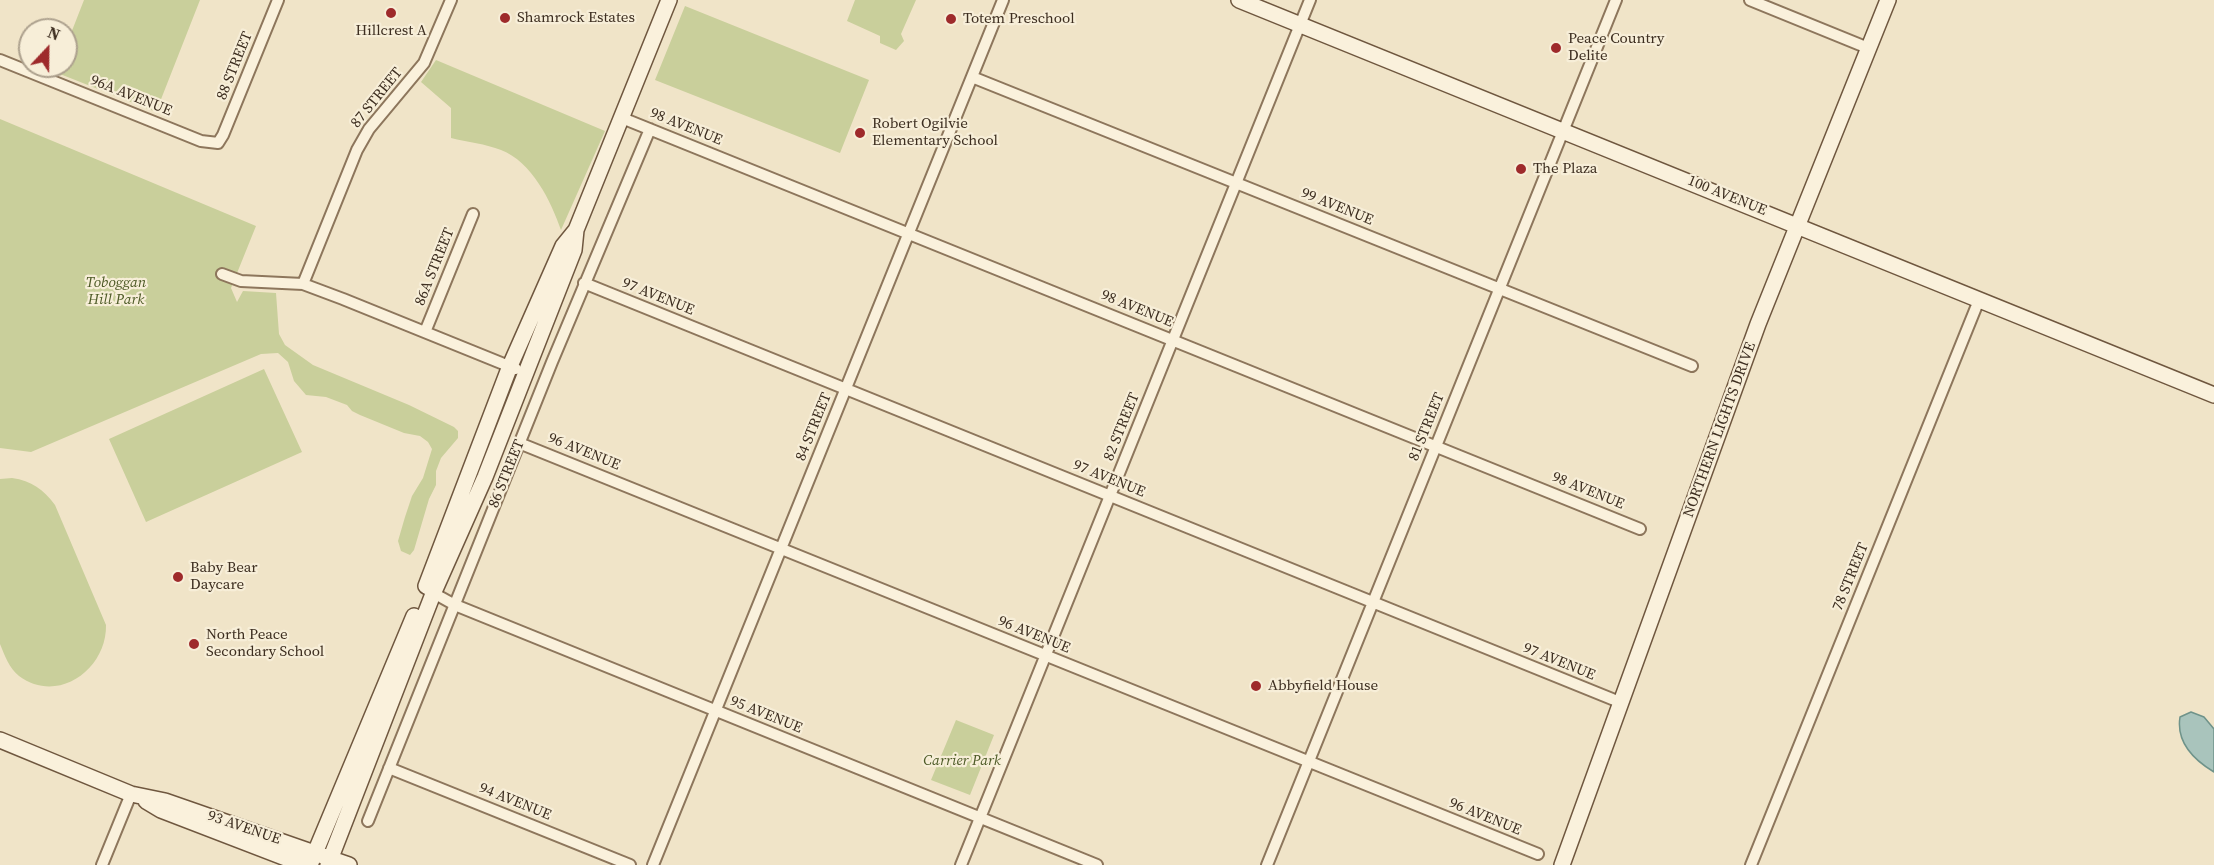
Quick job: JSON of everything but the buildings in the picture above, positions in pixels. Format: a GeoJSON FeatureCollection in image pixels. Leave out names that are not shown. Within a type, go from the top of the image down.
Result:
{"type":"FeatureCollection","features":[{"type":"Feature","properties":{"kind":"main road","name":"86 STREET"},"geometry":{"type":"LineString","coordinates":[[312,859],[527,374],[574,250],[576,230],[669,0]]}},
{"type":"Feature","properties":{"kind":"main road","name":"100 AVENUE"},"geometry":{"type":"LineString","coordinates":[[1239,0],[2214,395]]}},
{"type":"Feature","properties":{"kind":"main road","name":"NORTHERN LIGHTS DRIVE"},"geometry":{"type":"LineString","coordinates":[[1562,865],[1758,324],[1888,0]]}},
{"type":"Feature","properties":{"kind":"main road","name":"86 STREET"},"geometry":{"type":"LineString","coordinates":[[329,862],[510,366],[563,246],[576,230]]}},
{"type":"Feature","properties":{"kind":"main road","name":"93 AVENUE"},"geometry":{"type":"LineString","coordinates":[[0,741],[135,795],[161,810],[304,865]]}},
{"type":"Feature","properties":{"kind":"main road","name":"93 AVENUE"},"geometry":{"type":"LineString","coordinates":[[135,795],[165,801],[312,859],[349,865]]}},
{"type":"Feature","properties":{"kind":"street","name":"88 STREET"},"geometry":{"type":"LineString","coordinates":[[218,143],[224,135],[278,0]]}},
{"type":"Feature","properties":{"kind":"street","name":"87 STREET"},"geometry":{"type":"LineString","coordinates":[[303,284],[357,150],[369,129],[424,63],[451,0]]}},
{"type":"Feature","properties":{"kind":"street","name":"84 STREET"},"geometry":{"type":"LineString","coordinates":[[653,865],[1003,0]]}},
{"type":"Feature","properties":{"kind":"street","name":"82 STREET"},"geometry":{"type":"LineString","coordinates":[[961,865],[1310,0]]}},
{"type":"Feature","properties":{"kind":"street","name":"81 STREET"},"geometry":{"type":"LineString","coordinates":[[1267,865],[1616,0]]}},
{"type":"Feature","properties":{"kind":"street"},"geometry":{"type":"LineString","coordinates":[[1750,0],[1868,48]]}},
{"type":"Feature","properties":{"kind":"street","name":"96A AVENUE"},"geometry":{"type":"LineString","coordinates":[[0,60],[201,141],[218,143]]}},
{"type":"Feature","properties":{"kind":"street","name":"99 AVENUE"},"geometry":{"type":"LineString","coordinates":[[972,76],[1692,366]]}},
{"type":"Feature","properties":{"kind":"street","name":"98 AVENUE"},"geometry":{"type":"LineString","coordinates":[[622,118],[1640,529]]}},
{"type":"Feature","properties":{"kind":"street","name":"86 STREET"},"geometry":{"type":"LineString","coordinates":[[368,821],[584,283],[650,129]]}},
{"type":"Feature","properties":{"kind":"street","name":"86A STREET"},"geometry":{"type":"LineString","coordinates":[[425,332],[473,213]]}},
{"type":"Feature","properties":{"kind":"street"},"geometry":{"type":"LineString","coordinates":[[222,274],[241,281],[303,284],[527,374]]}},
{"type":"Feature","properties":{"kind":"street","name":"97 AVENUE"},"geometry":{"type":"LineString","coordinates":[[584,283],[1622,703]]}},
{"type":"Feature","properties":{"kind":"street","name":"78 STREET"},"geometry":{"type":"LineString","coordinates":[[1751,865],[1979,300]]}},
{"type":"Feature","properties":{"kind":"street","name":"96 AVENUE"},"geometry":{"type":"LineString","coordinates":[[519,443],[1538,854]]}},
{"type":"Feature","properties":{"kind":"street","name":"95 AVENUE"},"geometry":{"type":"LineString","coordinates":[[429,591],[455,605],[1097,865]]}},
{"type":"Feature","properties":{"kind":"street","name":"94 AVENUE"},"geometry":{"type":"LineString","coordinates":[[389,768],[630,865]]}},
{"type":"Feature","properties":{"kind":"street"},"geometry":{"type":"LineString","coordinates":[[102,865],[135,795]]}},
{"type":"Feature","properties":{"kind":"green space"},"geometry":{"type":"Polygon","coordinates":[[[84,0],[200,0],[156,112],[70,78],[78,78],[77,18],[84,0]]]}},
{"type":"Feature","properties":{"kind":"green space"},"geometry":{"type":"Polygon","coordinates":[[[855,0],[916,0],[901,34],[904,41],[896,50],[880,43],[880,36],[847,21],[855,0]]]}},
{"type":"Feature","properties":{"kind":"green space"},"geometry":{"type":"Polygon","coordinates":[[[685,6],[869,80],[840,153],[655,80],[685,6]]]}},
{"type":"Feature","properties":{"kind":"green space"},"geometry":{"type":"Polygon","coordinates":[[[436,60],[605,131],[561,230],[546,195],[522,163],[501,150],[451,138],[451,108],[421,82],[436,60]]]}},
{"type":"Feature","properties":{"kind":"green space","name":"Toboggan Hill Park"},"geometry":{"type":"Polygon","coordinates":[[[0,119],[256,226],[231,288],[237,302],[243,291],[276,293],[279,334],[285,345],[313,365],[409,405],[458,431],[458,438],[441,458],[436,471],[436,485],[429,499],[414,550],[410,555],[401,551],[398,541],[412,496],[423,478],[432,449],[428,442],[420,436],[404,433],[360,415],[347,405],[326,397],[306,395],[294,381],[288,362],[278,353],[261,354],[31,452],[0,448],[0,119]]]}},
{"type":"Feature","properties":{"kind":"green space"},"geometry":{"type":"Polygon","coordinates":[[[264,369],[302,452],[146,522],[109,439],[264,369]]]}},
{"type":"Feature","properties":{"kind":"green space"},"geometry":{"type":"Polygon","coordinates":[[[12,478],[36,487],[55,505],[106,625],[104,641],[98,656],[78,678],[64,684],[49,686],[34,684],[19,676],[10,666],[0,644],[0,479],[12,478]]]}},
{"type":"Feature","properties":{"kind":"green space","name":"Carrier Park"},"geometry":{"type":"Polygon","coordinates":[[[956,720],[994,735],[970,795],[931,780],[956,720]]]}},
{"type":"Feature","properties":{"kind":"water"},"geometry":{"type":"Polygon","coordinates":[[[2191,712],[2204,717],[2214,729],[2214,772],[2193,756],[2184,742],[2179,726],[2180,717],[2191,712]]]}},
{"type":"Feature","properties":{"kind":"place","name":"Hillcrest A"},"geometry":{"type":"Point","coordinates":[391,13]}},
{"type":"Feature","properties":{"kind":"place","name":"Shamrock Estates"},"geometry":{"type":"Point","coordinates":[505,18]}},
{"type":"Feature","properties":{"kind":"place","name":"Totem Preschool"},"geometry":{"type":"Point","coordinates":[951,19]}},
{"type":"Feature","properties":{"kind":"place","name":"Peace Country Delite"},"geometry":{"type":"Point","coordinates":[1556,48]}},
{"type":"Feature","properties":{"kind":"place","name":"Robert Ogilvie Elementary School"},"geometry":{"type":"Point","coordinates":[860,133]}},
{"type":"Feature","properties":{"kind":"place","name":"The Plaza"},"geometry":{"type":"Point","coordinates":[1521,169]}},
{"type":"Feature","properties":{"kind":"place","name":"Baby Bear Daycare"},"geometry":{"type":"Point","coordinates":[178,577]}},
{"type":"Feature","properties":{"kind":"place","name":"North Peace Secondary School"},"geometry":{"type":"Point","coordinates":[194,644]}},
{"type":"Feature","properties":{"kind":"place","name":"Abbyfield House"},"geometry":{"type":"Point","coordinates":[1256,686]}}]}
